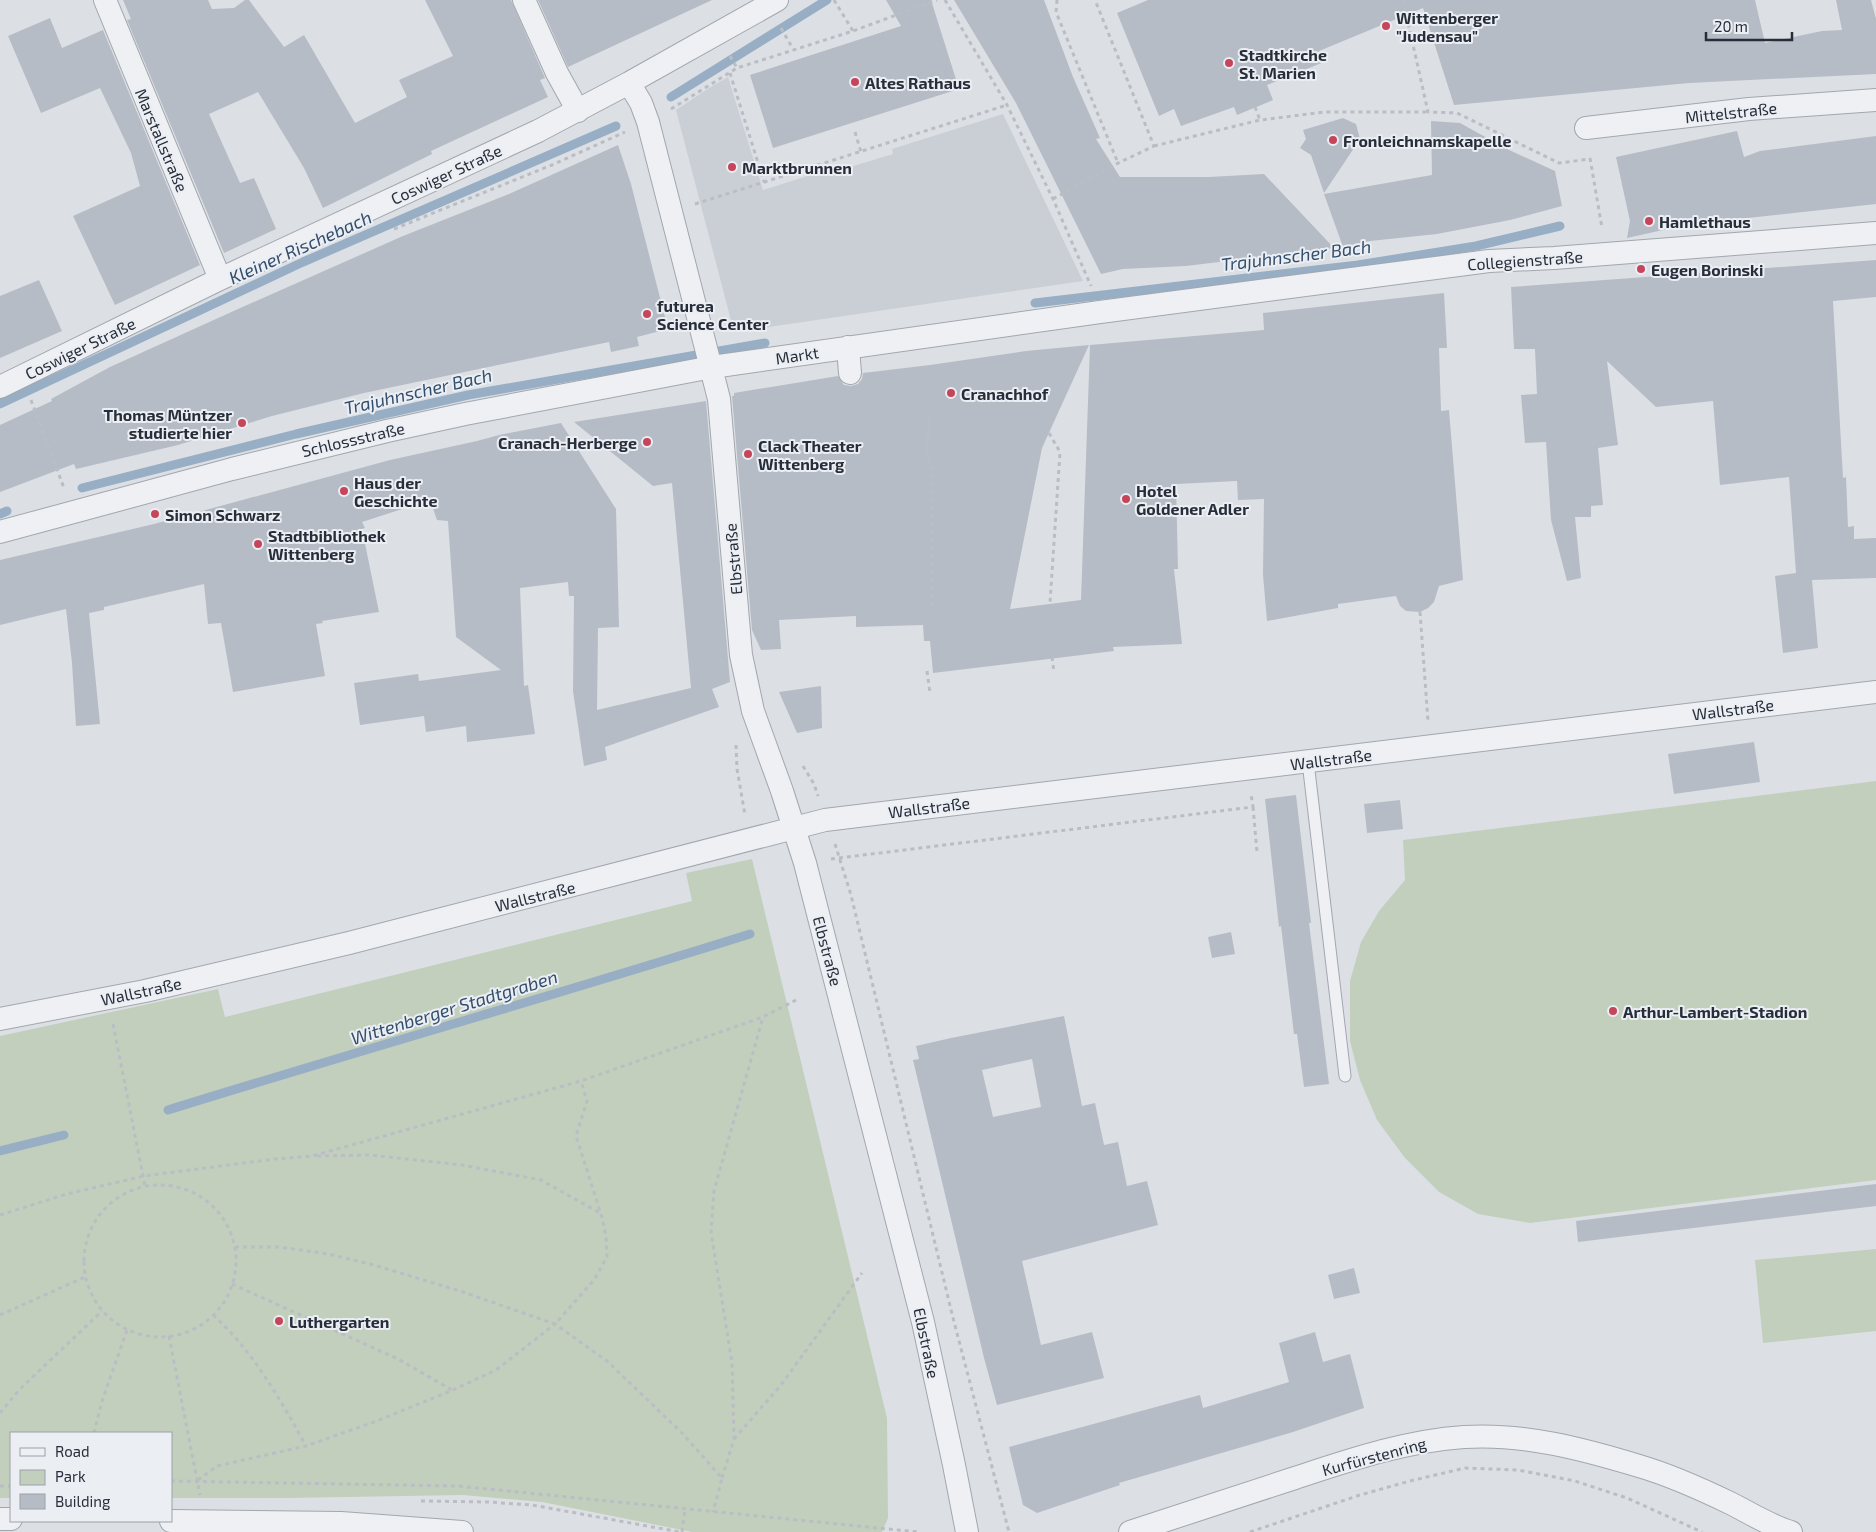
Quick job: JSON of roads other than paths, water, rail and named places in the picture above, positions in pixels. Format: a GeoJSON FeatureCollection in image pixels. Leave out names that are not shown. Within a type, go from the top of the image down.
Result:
{"type":"FeatureCollection","features":[{"type":"Feature","properties":{"kind":"street","name":"Marstallstraße"},"geometry":{"type":"LineString","coordinates":[[105,0],[220,279]]}},
{"type":"Feature","properties":{"kind":"street"},"geometry":{"type":"LineString","coordinates":[[524,0],[557,73],[578,110]]}},
{"type":"Feature","properties":{"kind":"street","name":"Coswiger Straße"},"geometry":{"type":"LineString","coordinates":[[0,387],[220,279],[412,191],[578,110],[777,0]]}},
{"type":"Feature","properties":{"kind":"street"},"geometry":{"type":"LineString","coordinates":[[629,83],[641,103],[648,122],[709,356]]}},
{"type":"Feature","properties":{"kind":"street","name":"Mittelstraße"},"geometry":{"type":"LineString","coordinates":[[1586,128],[1749,109],[1876,100]]}},
{"type":"Feature","properties":{"kind":"street","name":"Collegienstraße"},"geometry":{"type":"LineString","coordinates":[[1176,302],[1489,261],[1607,254],[1876,233]]}},
{"type":"Feature","properties":{"kind":"street","name":"Markt"},"geometry":{"type":"LineString","coordinates":[[709,356],[848,347],[1176,302]]}},
{"type":"Feature","properties":{"kind":"street"},"geometry":{"type":"LineString","coordinates":[[848,347],[850,373]]}},
{"type":"Feature","properties":{"kind":"street","name":"Schlossstraße"},"geometry":{"type":"LineString","coordinates":[[0,532],[213,473],[709,356]]}},
{"type":"Feature","properties":{"kind":"street","name":"Elbstraße"},"geometry":{"type":"LineString","coordinates":[[709,356],[719,399],[741,654],[753,711],[782,791],[805,863],[923,1322],[967,1532]]}},
{"type":"Feature","properties":{"kind":"street","name":"Wallstraße"},"geometry":{"type":"LineString","coordinates":[[0,1019],[109,999],[359,940],[825,820],[1876,692]]}},
{"type":"Feature","properties":{"kind":"street","name":"Kurfürstenring"},"geometry":{"type":"LineString","coordinates":[[1130,1532],[1362,1456],[1418,1443],[1466,1436],[1541,1441],[1632,1464],[1676,1479],[1772,1525],[1791,1532]]}},
{"type":"Feature","properties":{"kind":"street"},"geometry":{"type":"LineString","coordinates":[[172,1520],[341,1523],[462,1532]]}},
{"type":"Feature","properties":{"kind":"lane"},"geometry":{"type":"LineString","coordinates":[[1308,762],[1344,1076]]}},
{"type":"Feature","properties":{"kind":"waterway","name":"Kleiner Rischebach"},"geometry":{"type":"LineString","coordinates":[[671,97],[827,0]]}},
{"type":"Feature","properties":{"kind":"waterway","name":"Kleiner Rischebach"},"geometry":{"type":"LineString","coordinates":[[0,404],[303,262],[616,126]]}},
{"type":"Feature","properties":{"kind":"waterway","name":"Trajuhnscher Bach"},"geometry":{"type":"LineString","coordinates":[[1035,303],[1358,265],[1476,246],[1560,226]]}},
{"type":"Feature","properties":{"kind":"waterway","name":"Trajuhnscher Bach"},"geometry":{"type":"LineString","coordinates":[[82,488],[296,434],[468,395],[765,343]]}},
{"type":"Feature","properties":{"kind":"waterway","name":"Trajuhnscher Bach"},"geometry":{"type":"LineString","coordinates":[[0,514],[7,511]]}},
{"type":"Feature","properties":{"kind":"waterway","name":"Wittenberger Stadtgraben"},"geometry":{"type":"LineString","coordinates":[[168,1110],[750,934]]}},
{"type":"Feature","properties":{"kind":"waterway","name":"Wittenberger Stadtgraben"},"geometry":{"type":"LineString","coordinates":[[0,1151],[64,1135]]}},
{"type":"Feature","properties":{"kind":"place","name":"Wittenberger \"Judensau\""},"geometry":{"type":"Point","coordinates":[1386,26]}},
{"type":"Feature","properties":{"kind":"place","name":"Stadtkirche St. Marien"},"geometry":{"type":"Point","coordinates":[1229,63]}},
{"type":"Feature","properties":{"kind":"place","name":"Altes Rathaus"},"geometry":{"type":"Point","coordinates":[855,82]}},
{"type":"Feature","properties":{"kind":"place","name":"Fronleichnamskapelle"},"geometry":{"type":"Point","coordinates":[1333,140]}},
{"type":"Feature","properties":{"kind":"place","name":"Marktbrunnen"},"geometry":{"type":"Point","coordinates":[732,167]}},
{"type":"Feature","properties":{"kind":"place","name":"Hamlethaus"},"geometry":{"type":"Point","coordinates":[1649,221]}},
{"type":"Feature","properties":{"kind":"place","name":"Eugen Borinski"},"geometry":{"type":"Point","coordinates":[1641,269]}},
{"type":"Feature","properties":{"kind":"place","name":"futurea Science Center"},"geometry":{"type":"Point","coordinates":[647,314]}},
{"type":"Feature","properties":{"kind":"place","name":"Cranachhof"},"geometry":{"type":"Point","coordinates":[951,393]}},
{"type":"Feature","properties":{"kind":"place","name":"Thomas Müntzer studierte hier"},"geometry":{"type":"Point","coordinates":[242,423]}},
{"type":"Feature","properties":{"kind":"place","name":"Cranach-Herberge"},"geometry":{"type":"Point","coordinates":[647,442]}},
{"type":"Feature","properties":{"kind":"place","name":"Clack Theater Wittenberg"},"geometry":{"type":"Point","coordinates":[748,454]}},
{"type":"Feature","properties":{"kind":"place","name":"Haus der Geschichte"},"geometry":{"type":"Point","coordinates":[344,491]}},
{"type":"Feature","properties":{"kind":"place","name":"Hotel Goldener Adler"},"geometry":{"type":"Point","coordinates":[1126,499]}},
{"type":"Feature","properties":{"kind":"place","name":"Simon Schwarz"},"geometry":{"type":"Point","coordinates":[155,514]}},
{"type":"Feature","properties":{"kind":"place","name":"Stadtbibliothek Wittenberg"},"geometry":{"type":"Point","coordinates":[258,544]}},
{"type":"Feature","properties":{"kind":"place","name":"Arthur-Lambert-Stadion"},"geometry":{"type":"Point","coordinates":[1613,1011]}},
{"type":"Feature","properties":{"kind":"place","name":"Luthergarten"},"geometry":{"type":"Point","coordinates":[279,1321]}}]}
